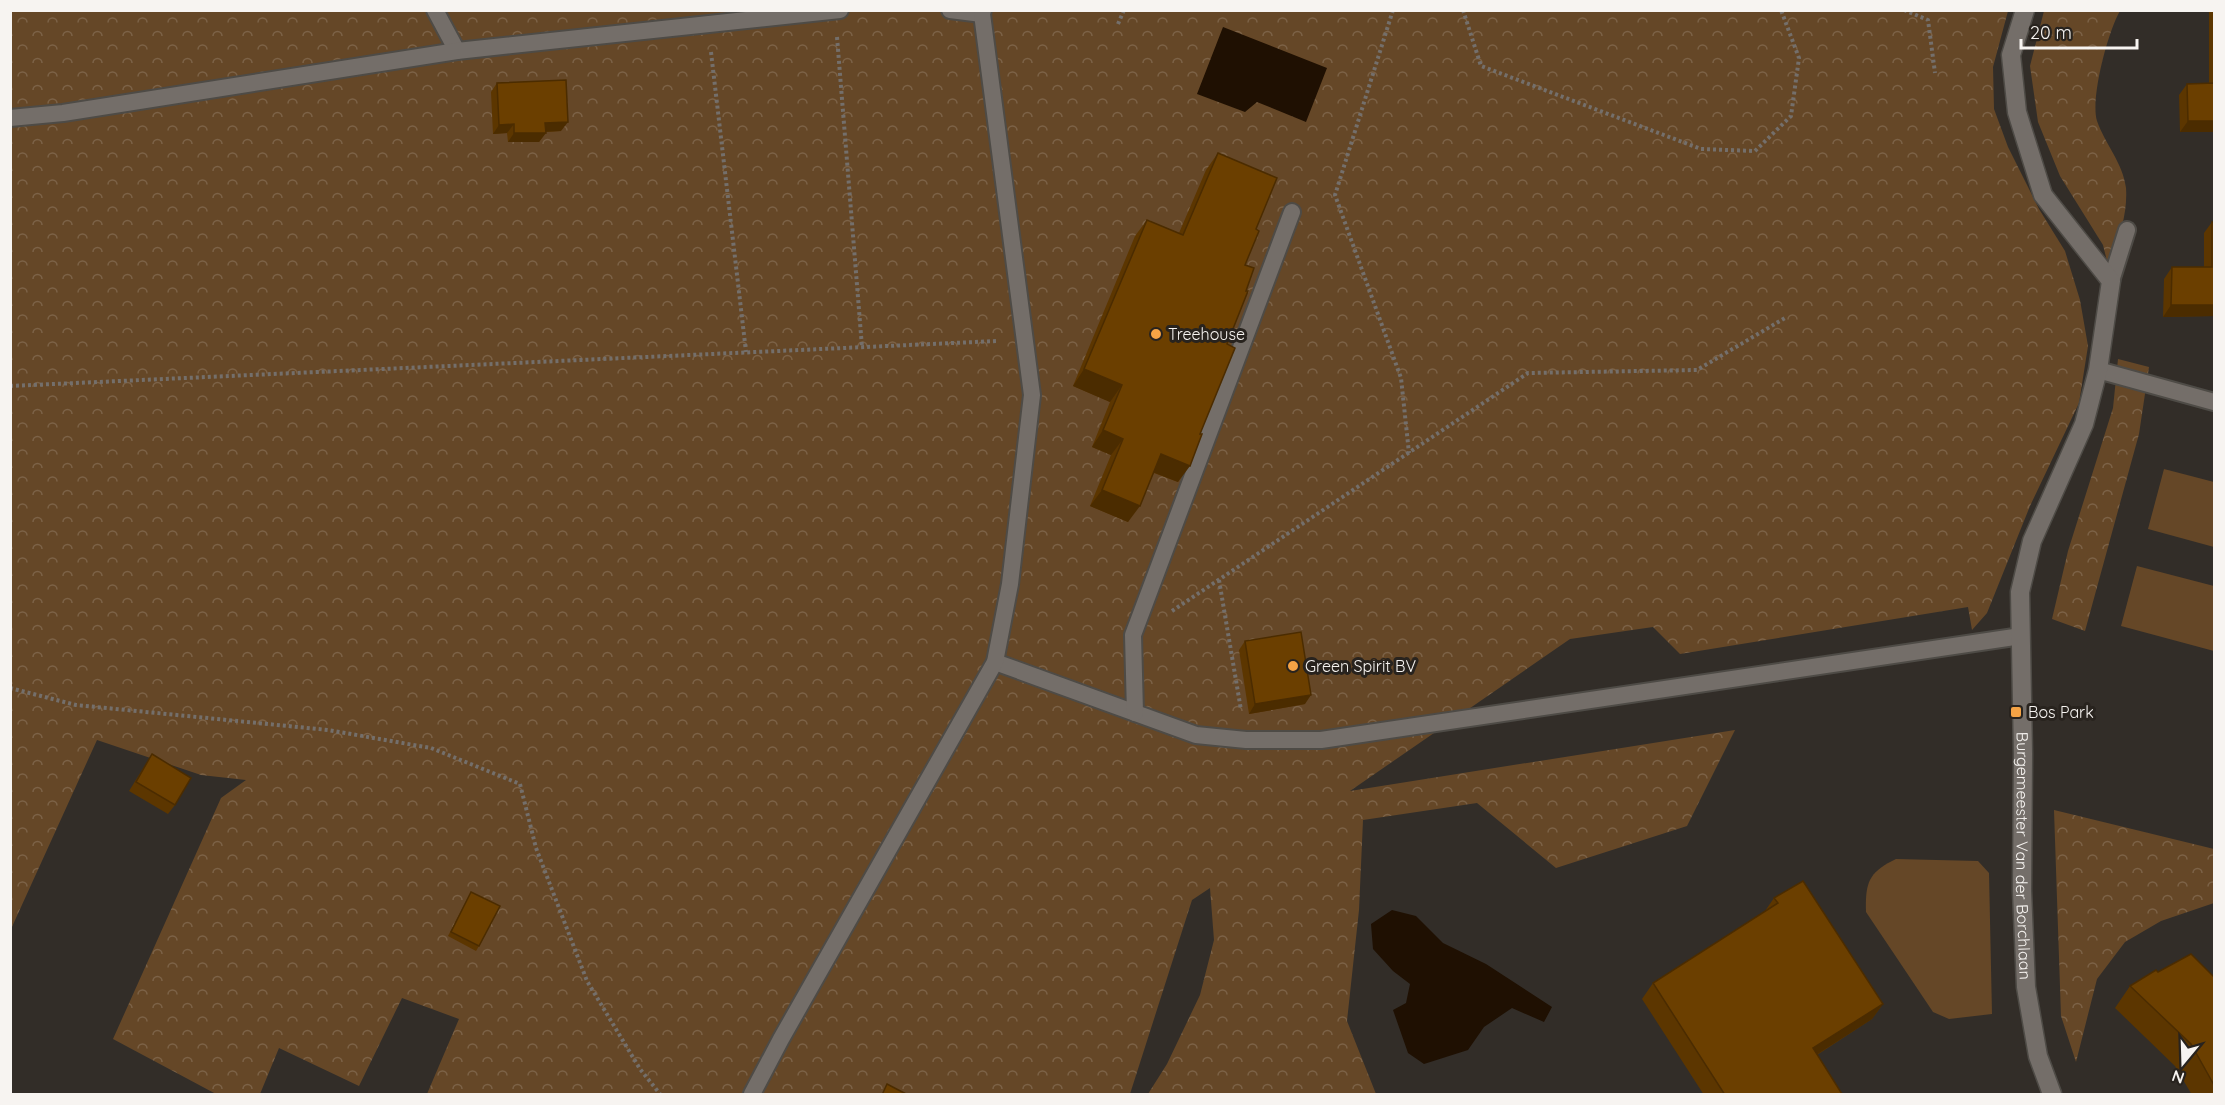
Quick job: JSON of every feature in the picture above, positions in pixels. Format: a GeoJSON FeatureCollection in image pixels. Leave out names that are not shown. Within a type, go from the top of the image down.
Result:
{"type":"FeatureCollection","features":[{"type":"Feature","properties":{"kind":"street"},"geometry":{"type":"LineString","coordinates":[[2025,10],[2011,55],[2017,112],[2043,195],[2111,281]]}},
{"type":"Feature","properties":{"kind":"street","name":"Burgemeester Van der Borchlaan"},"geometry":{"type":"LineString","coordinates":[[2052,1095],[2038,1056],[2026,987],[2022,891],[2023,754],[2020,592],[2032,541],[2084,424],[2098,370],[2111,281]]}},
{"type":"Feature","properties":{"kind":"lane"},"geometry":{"type":"LineString","coordinates":[[435,10],[457,51]]}},
{"type":"Feature","properties":{"kind":"lane"},"geometry":{"type":"LineString","coordinates":[[10,118],[63,113],[457,51],[840,10]]}},
{"type":"Feature","properties":{"kind":"lane"},"geometry":{"type":"LineString","coordinates":[[752,1095],[781,1039],[995,662],[1010,584],[1032,395],[982,12],[950,10]]}},
{"type":"Feature","properties":{"kind":"lane"},"geometry":{"type":"LineString","coordinates":[[1135,712],[1133,635],[1292,212]]}},
{"type":"Feature","properties":{"kind":"lane"},"geometry":{"type":"LineString","coordinates":[[2111,281],[2127,230]]}},
{"type":"Feature","properties":{"kind":"lane"},"geometry":{"type":"LineString","coordinates":[[2098,370],[2214,402]]}},
{"type":"Feature","properties":{"kind":"lane"},"geometry":{"type":"LineString","coordinates":[[995,662],[1197,735],[1246,740],[1321,740],[2021,636]]}},
{"type":"Feature","properties":{"kind":"path"},"geometry":{"type":"LineString","coordinates":[[1118,24],[1124,10]]}},
{"type":"Feature","properties":{"kind":"path"},"geometry":{"type":"LineString","coordinates":[[1393,10],[1335,195],[1401,378],[1409,453]]}},
{"type":"Feature","properties":{"kind":"path"},"geometry":{"type":"LineString","coordinates":[[1463,10],[1481,66],[1701,149],[1755,151],[1791,116],[1799,58],[1780,10]]}},
{"type":"Feature","properties":{"kind":"path"},"geometry":{"type":"LineString","coordinates":[[1904,10],[1928,20],[1935,73]]}},
{"type":"Feature","properties":{"kind":"path"},"geometry":{"type":"LineString","coordinates":[[835,11],[862,347]]}},
{"type":"Feature","properties":{"kind":"path"},"geometry":{"type":"LineString","coordinates":[[708,25],[746,352]]}},
{"type":"Feature","properties":{"kind":"path"},"geometry":{"type":"LineString","coordinates":[[1133,635],[1528,373],[1697,370],[1785,318]]}},
{"type":"Feature","properties":{"kind":"path"},"geometry":{"type":"LineString","coordinates":[[10,386],[1025,339]]}},
{"type":"Feature","properties":{"kind":"path"},"geometry":{"type":"LineString","coordinates":[[1219,580],[1246,740]]}},
{"type":"Feature","properties":{"kind":"path"},"geometry":{"type":"LineString","coordinates":[[10,688],[76,705],[328,730],[431,748],[520,784],[536,848],[587,981],[640,1070],[660,1095]]}},
{"type":"Feature","properties":{"kind":"green space"},"geometry":{"type":"Polygon","coordinates":[[[11,11],[2008,11],[1993,67],[1994,109],[2008,147],[2039,209],[2065,251],[2080,300],[2088,346],[2079,403],[2030,506],[1987,613],[1972,630],[1968,607],[1680,654],[1653,627],[1570,639],[1350,791],[1735,730],[1687,826],[1556,868],[1477,803],[1363,820],[1359,910],[1347,1021],[1376,1094],[1148,1094],[1167,1064],[1200,995],[1214,940],[1210,888],[1192,900],[1130,1094],[427,1094],[459,1019],[402,998],[359,1086],[279,1048],[260,1094],[216,1094],[113,1039],[221,798],[246,780],[201,775],[97,740],[11,929],[11,11]]]}},
{"type":"Feature","properties":{"kind":"green space"},"geometry":{"type":"Polygon","coordinates":[[[2044,11],[2120,11],[2106,49],[2098,82],[2095,111],[2100,129],[2118,162],[2126,188],[2124,219],[2109,269],[2103,245],[2060,176],[2038,122],[2030,66],[2044,11]]]}},
{"type":"Feature","properties":{"kind":"green space"},"geometry":{"type":"Polygon","coordinates":[[[2118,359],[2149,367],[2139,434],[2085,631],[2052,619],[2068,551],[2113,408],[2118,359]]]}},
{"type":"Feature","properties":{"kind":"green space"},"geometry":{"type":"Polygon","coordinates":[[[2164,469],[2214,482],[2214,547],[2148,529],[2164,469]]]}},
{"type":"Feature","properties":{"kind":"green space"},"geometry":{"type":"Polygon","coordinates":[[[2137,566],[2214,586],[2214,651],[2121,626],[2137,566]]]}},
{"type":"Feature","properties":{"kind":"green space"},"geometry":{"type":"Polygon","coordinates":[[[2054,810],[2214,849],[2214,903],[2161,921],[2125,942],[2097,979],[2076,1062],[2061,1016],[2054,810]]]}},
{"type":"Feature","properties":{"kind":"green space"},"geometry":{"type":"Polygon","coordinates":[[[1896,859],[1978,861],[1989,873],[1992,1014],[1949,1019],[1933,1012],[1866,912],[1866,893],[1870,879],[1880,869],[1896,859]]]}},
{"type":"Feature","properties":{"kind":"shaded area"},"geometry":{"type":"Polygon","coordinates":[[[1223,27],[1327,68],[1306,122],[1257,102],[1245,112],[1197,94],[1223,27]]]}},
{"type":"Feature","properties":{"kind":"shaded area"},"geometry":{"type":"Polygon","coordinates":[[[1392,910],[1416,916],[1443,943],[1486,964],[1552,1007],[1544,1022],[1512,1008],[1484,1027],[1468,1050],[1424,1064],[1408,1053],[1393,1010],[1406,1003],[1410,984],[1393,971],[1373,949],[1371,924],[1392,910]]]}},
{"type":"Feature","properties":{"kind":"building"},"geometry":{"type":"Polygon","coordinates":[[[566,80],[568,122],[545,123],[546,133],[514,133],[514,124],[499,125],[497,83],[566,80]]]}},
{"type":"Feature","properties":{"kind":"building"},"geometry":{"type":"Polygon","coordinates":[[[2214,83],[2214,121],[2188,121],[2187,84],[2214,83]]]}},
{"type":"Feature","properties":{"kind":"building"},"geometry":{"type":"Polygon","coordinates":[[[1218,153],[1277,178],[1256,229],[1259,231],[1245,265],[1254,268],[1246,291],[1248,291],[1227,344],[1235,348],[1200,434],[1202,434],[1190,466],[1161,454],[1140,506],[1102,490],[1123,439],[1103,430],[1122,385],[1084,369],[1147,220],[1183,235],[1218,153]]]}},
{"type":"Feature","properties":{"kind":"building"},"geometry":{"type":"Polygon","coordinates":[[[2212,222],[2214,222],[2214,305],[2171,305],[2172,267],[2212,267],[2212,222]]]}},
{"type":"Feature","properties":{"kind":"building"},"geometry":{"type":"Polygon","coordinates":[[[1301,632],[1311,695],[1255,704],[1245,641],[1301,632]]]}},
{"type":"Feature","properties":{"kind":"building"},"geometry":{"type":"Polygon","coordinates":[[[152,754],[191,778],[175,805],[136,782],[152,754]]]}},
{"type":"Feature","properties":{"kind":"building"},"geometry":{"type":"Polygon","coordinates":[[[1803,881],[1883,1004],[1813,1048],[1841,1095],[1725,1095],[1653,983],[1778,903],[1774,898],[1803,881]]]}},
{"type":"Feature","properties":{"kind":"building"},"geometry":{"type":"Polygon","coordinates":[[[471,892],[500,906],[479,946],[451,932],[471,892]]]}},
{"type":"Feature","properties":{"kind":"building"},"geometry":{"type":"Polygon","coordinates":[[[2191,954],[2214,977],[2214,1085],[2191,1044],[2130,986],[2156,970],[2158,972],[2191,954]]]}},
{"type":"Feature","properties":{"kind":"building"},"geometry":{"type":"Polygon","coordinates":[[[887,1084],[908,1095],[882,1095],[887,1084]]]}},
{"type":"Feature","properties":{"kind":"place","name":"Treehouse"},"geometry":{"type":"Point","coordinates":[1156,334]}},
{"type":"Feature","properties":{"kind":"place","name":"Green Spirit BV"},"geometry":{"type":"Point","coordinates":[1293,666]}},
{"type":"Feature","properties":{"kind":"place","name":"Bos Park"},"geometry":{"type":"Point","coordinates":[2016,712]}}]}
